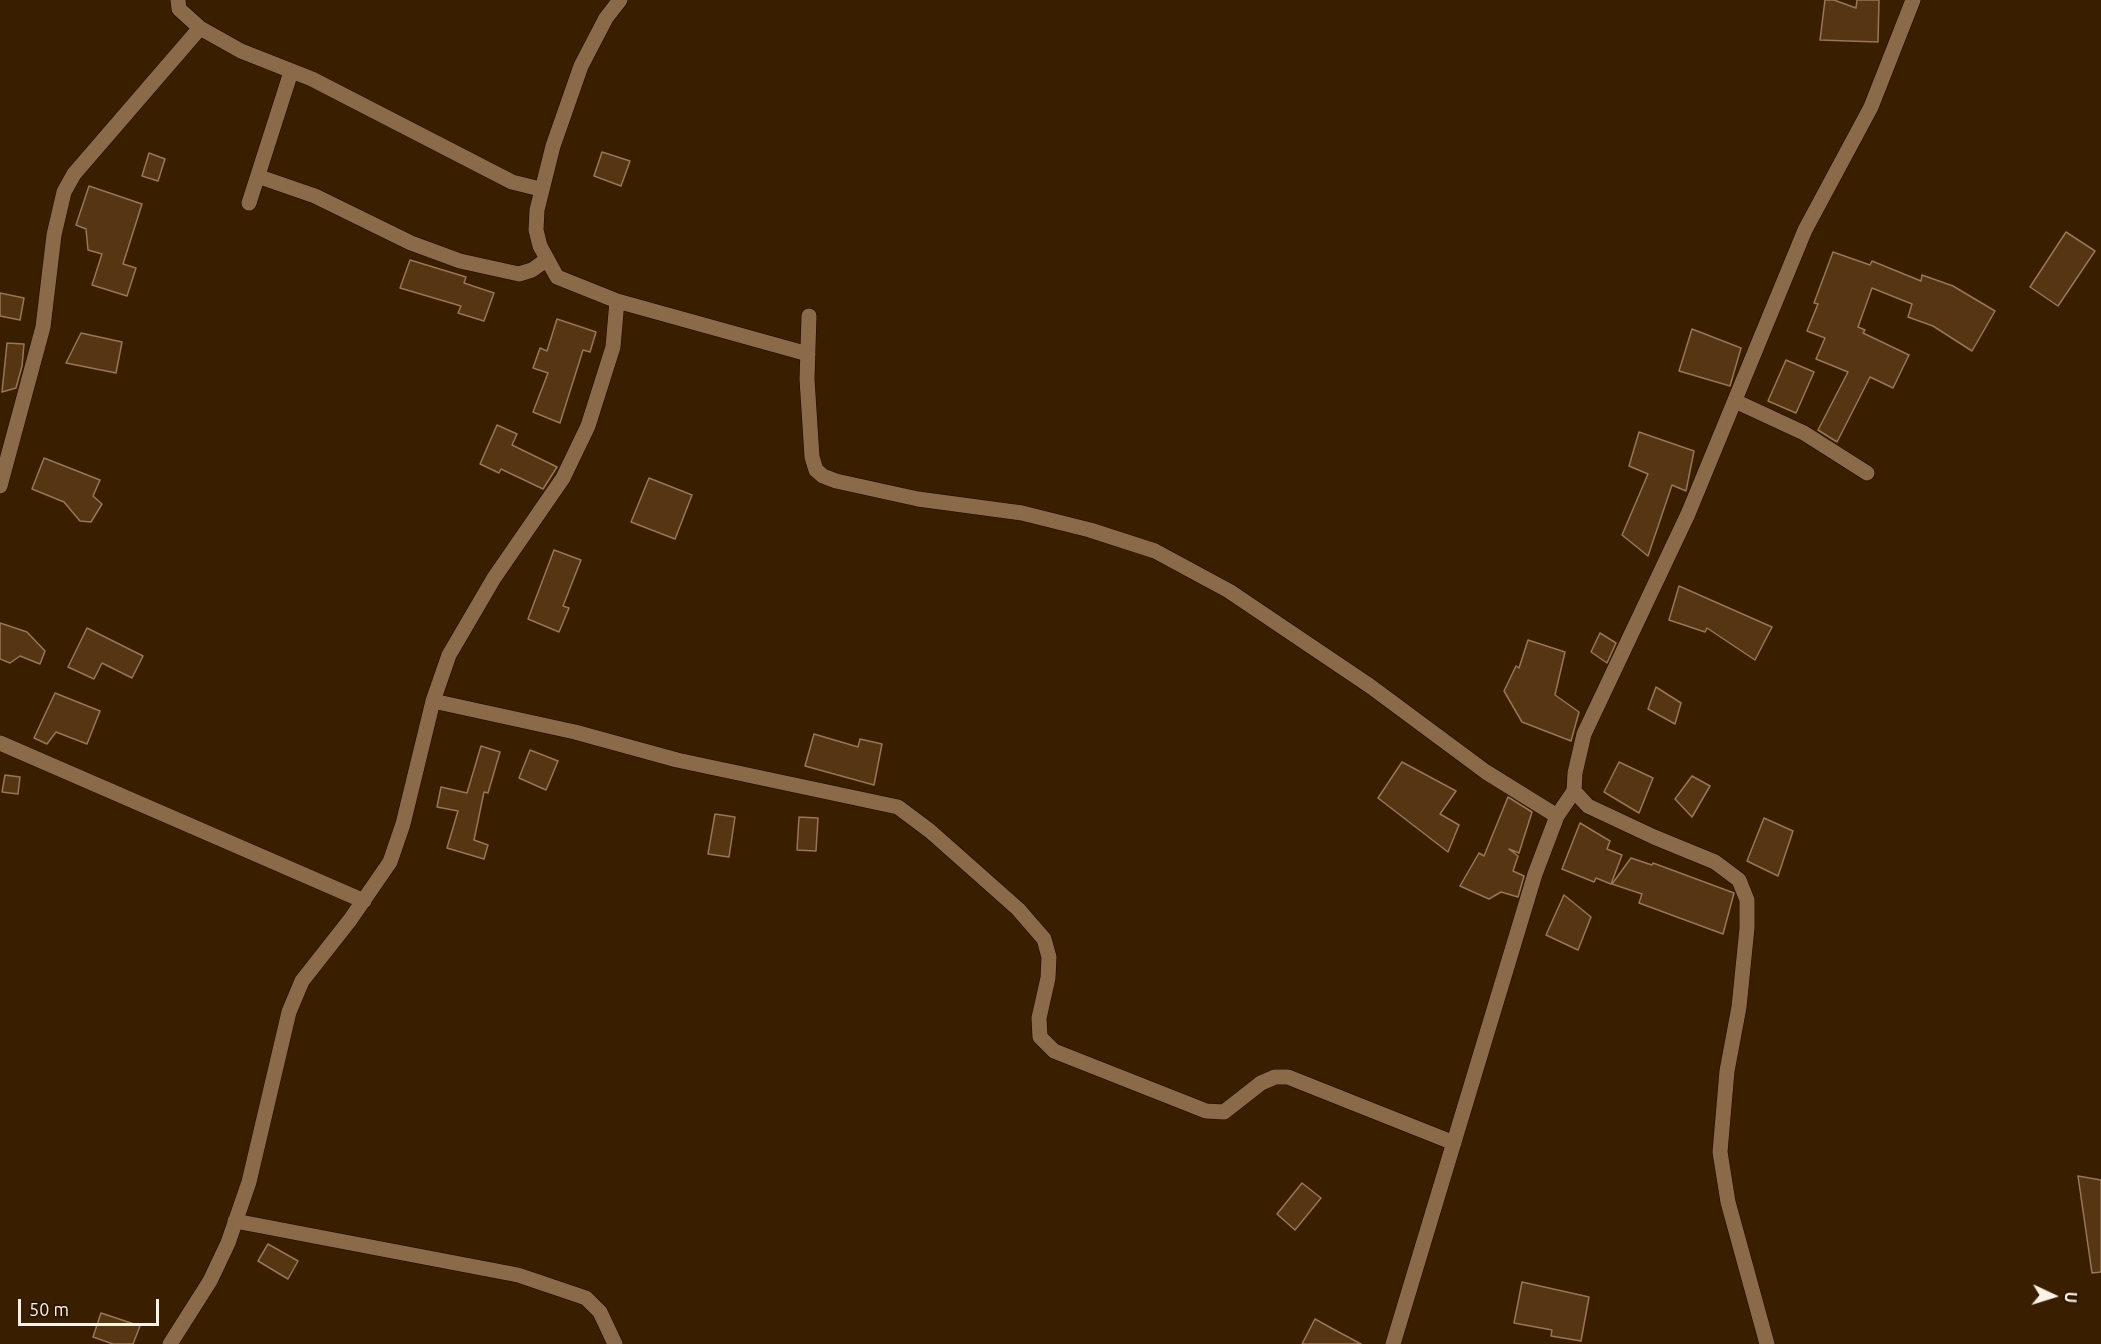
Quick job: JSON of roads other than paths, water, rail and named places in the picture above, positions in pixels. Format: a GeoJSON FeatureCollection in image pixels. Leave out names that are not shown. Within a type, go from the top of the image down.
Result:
{"type":"FeatureCollection","features":[{"type":"Feature","properties":{"kind":"street"},"geometry":{"type":"LineString","coordinates":[[621,0],[606,18],[581,66],[535,188],[540,264],[557,277],[617,301],[808,354]]}},
{"type":"Feature","properties":{"kind":"street"},"geometry":{"type":"LineString","coordinates":[[1393,1344],[1535,874],[1557,816],[1574,791],[1575,773],[1584,734],[1688,514],[1805,230],[1871,107],[1913,0]]}},
{"type":"Feature","properties":{"kind":"street"},"geometry":{"type":"LineString","coordinates":[[182,9],[200,28],[241,51],[312,79],[512,182],[535,188]]}},
{"type":"Feature","properties":{"kind":"street"},"geometry":{"type":"LineString","coordinates":[[0,486],[43,327],[54,235],[67,184],[129,108],[200,28]]}},
{"type":"Feature","properties":{"kind":"street"},"geometry":{"type":"LineString","coordinates":[[249,203],[260,177],[291,72]]}},
{"type":"Feature","properties":{"kind":"street"},"geometry":{"type":"LineString","coordinates":[[260,177],[315,196],[411,243],[460,261],[519,274],[540,264]]}},
{"type":"Feature","properties":{"kind":"street"},"geometry":{"type":"LineString","coordinates":[[170,1344],[210,1281],[235,1221],[249,1182],[290,1012],[302,981],[364,901],[390,862],[403,824],[433,701],[448,655],[494,578],[563,478],[588,426],[613,347],[617,301]]}},
{"type":"Feature","properties":{"kind":"street"},"geometry":{"type":"LineString","coordinates":[[810,316],[808,354],[812,457],[816,470],[823,476],[836,481],[918,499],[1022,513],[1090,530],[1155,551],[1229,591],[1370,686],[1486,772],[1557,816]]}},
{"type":"Feature","properties":{"kind":"street"},"geometry":{"type":"LineString","coordinates":[[1735,401],[1804,433],[1867,473]]}},
{"type":"Feature","properties":{"kind":"street"},"geometry":{"type":"LineString","coordinates":[[433,701],[575,732],[677,760],[898,807],[930,831],[1018,909],[1044,939],[1049,957],[1048,978],[1039,1018],[1040,1037],[1054,1051],[1206,1111],[1224,1112],[1262,1083],[1275,1077],[1288,1077],[1454,1143]]}},
{"type":"Feature","properties":{"kind":"street"},"geometry":{"type":"LineString","coordinates":[[0,743],[364,901]]}},
{"type":"Feature","properties":{"kind":"street"},"geometry":{"type":"LineString","coordinates":[[1574,791],[1588,806],[1715,862],[1740,880],[1748,900],[1744,962],[1727,1071],[1720,1152],[1728,1202],[1767,1344]]}},
{"type":"Feature","properties":{"kind":"street"},"geometry":{"type":"LineString","coordinates":[[235,1221],[518,1275],[586,1298],[600,1312],[615,1344]]}}]}
